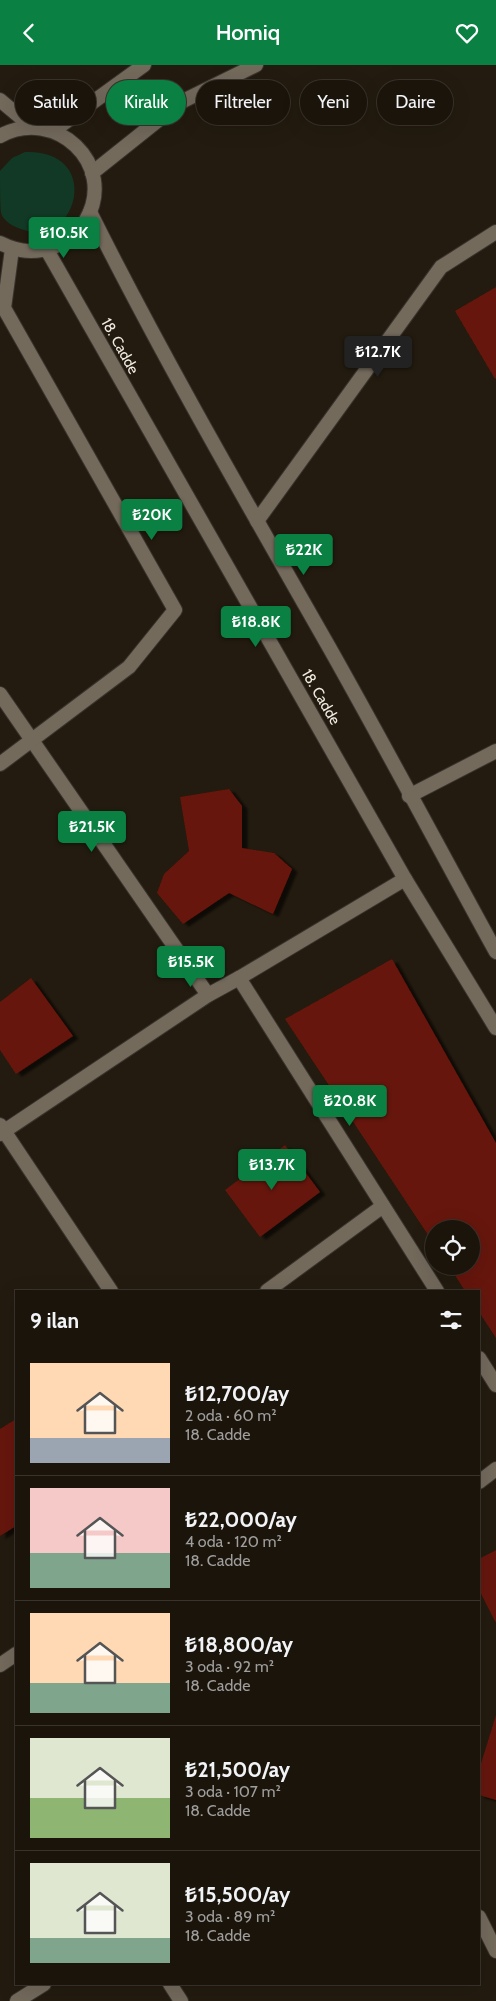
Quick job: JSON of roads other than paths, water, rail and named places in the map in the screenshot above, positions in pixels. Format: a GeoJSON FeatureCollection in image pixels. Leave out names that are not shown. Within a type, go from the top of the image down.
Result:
{"type":"FeatureCollection","features":[{"type":"Feature","properties":{"kind":"street"},"geometry":{"type":"LineString","coordinates":[[53,131],[144,65]]}},
{"type":"Feature","properties":{"kind":"street"},"geometry":{"type":"LineString","coordinates":[[92,173],[181,102],[256,65]]}},
{"type":"Feature","properties":{"kind":"street"},"geometry":{"type":"LineString","coordinates":[[0,100],[32,127]]}},
{"type":"Feature","properties":{"kind":"street"},"geometry":{"type":"LineString","coordinates":[[0,136],[11,131],[32,127],[53,131],[66,137],[78,147],[87,159],[92,173],[94,199],[90,212],[80,230],[65,243],[47,250],[30,252],[6,246],[4,308],[175,610],[128,667],[0,764]]}},
{"type":"Feature","properties":{"kind":"street","name":"18. Cadde"},"geometry":{"type":"LineString","coordinates":[[90,212],[132,296],[496,951]]}},
{"type":"Feature","properties":{"kind":"street"},"geometry":{"type":"LineString","coordinates":[[257,521],[440,267],[496,232]]}},
{"type":"Feature","properties":{"kind":"street","name":"18. Cadde"},"geometry":{"type":"LineString","coordinates":[[47,250],[405,879],[496,1028]]}},
{"type":"Feature","properties":{"kind":"street"},"geometry":{"type":"LineString","coordinates":[[0,694],[208,995]]}},
{"type":"Feature","properties":{"kind":"street"},"geometry":{"type":"LineString","coordinates":[[409,795],[496,751]]}},
{"type":"Feature","properties":{"kind":"street"},"geometry":{"type":"LineString","coordinates":[[110,1290],[2,1130],[208,995],[405,879]]}},
{"type":"Feature","properties":{"kind":"street"},"geometry":{"type":"LineString","coordinates":[[239,978],[436,1290]]}},
{"type":"Feature","properties":{"kind":"street"},"geometry":{"type":"LineString","coordinates":[[268,1290],[383,1206]]}},
{"type":"Feature","properties":{"kind":"street"},"geometry":{"type":"LineString","coordinates":[[480,1360],[496,1385]]}},
{"type":"Feature","properties":{"kind":"street"},"geometry":{"type":"LineString","coordinates":[[480,1481],[496,1469]]}},
{"type":"Feature","properties":{"kind":"street"},"geometry":{"type":"LineString","coordinates":[[0,1665],[15,1655]]}},
{"type":"Feature","properties":{"kind":"street"},"geometry":{"type":"LineString","coordinates":[[480,1919],[496,1951]]}},
{"type":"Feature","properties":{"kind":"street"},"geometry":{"type":"LineString","coordinates":[[17,2001],[42,1985]]}},
{"type":"Feature","properties":{"kind":"street"},"geometry":{"type":"LineString","coordinates":[[171,1985],[181,2001]]}}]}
